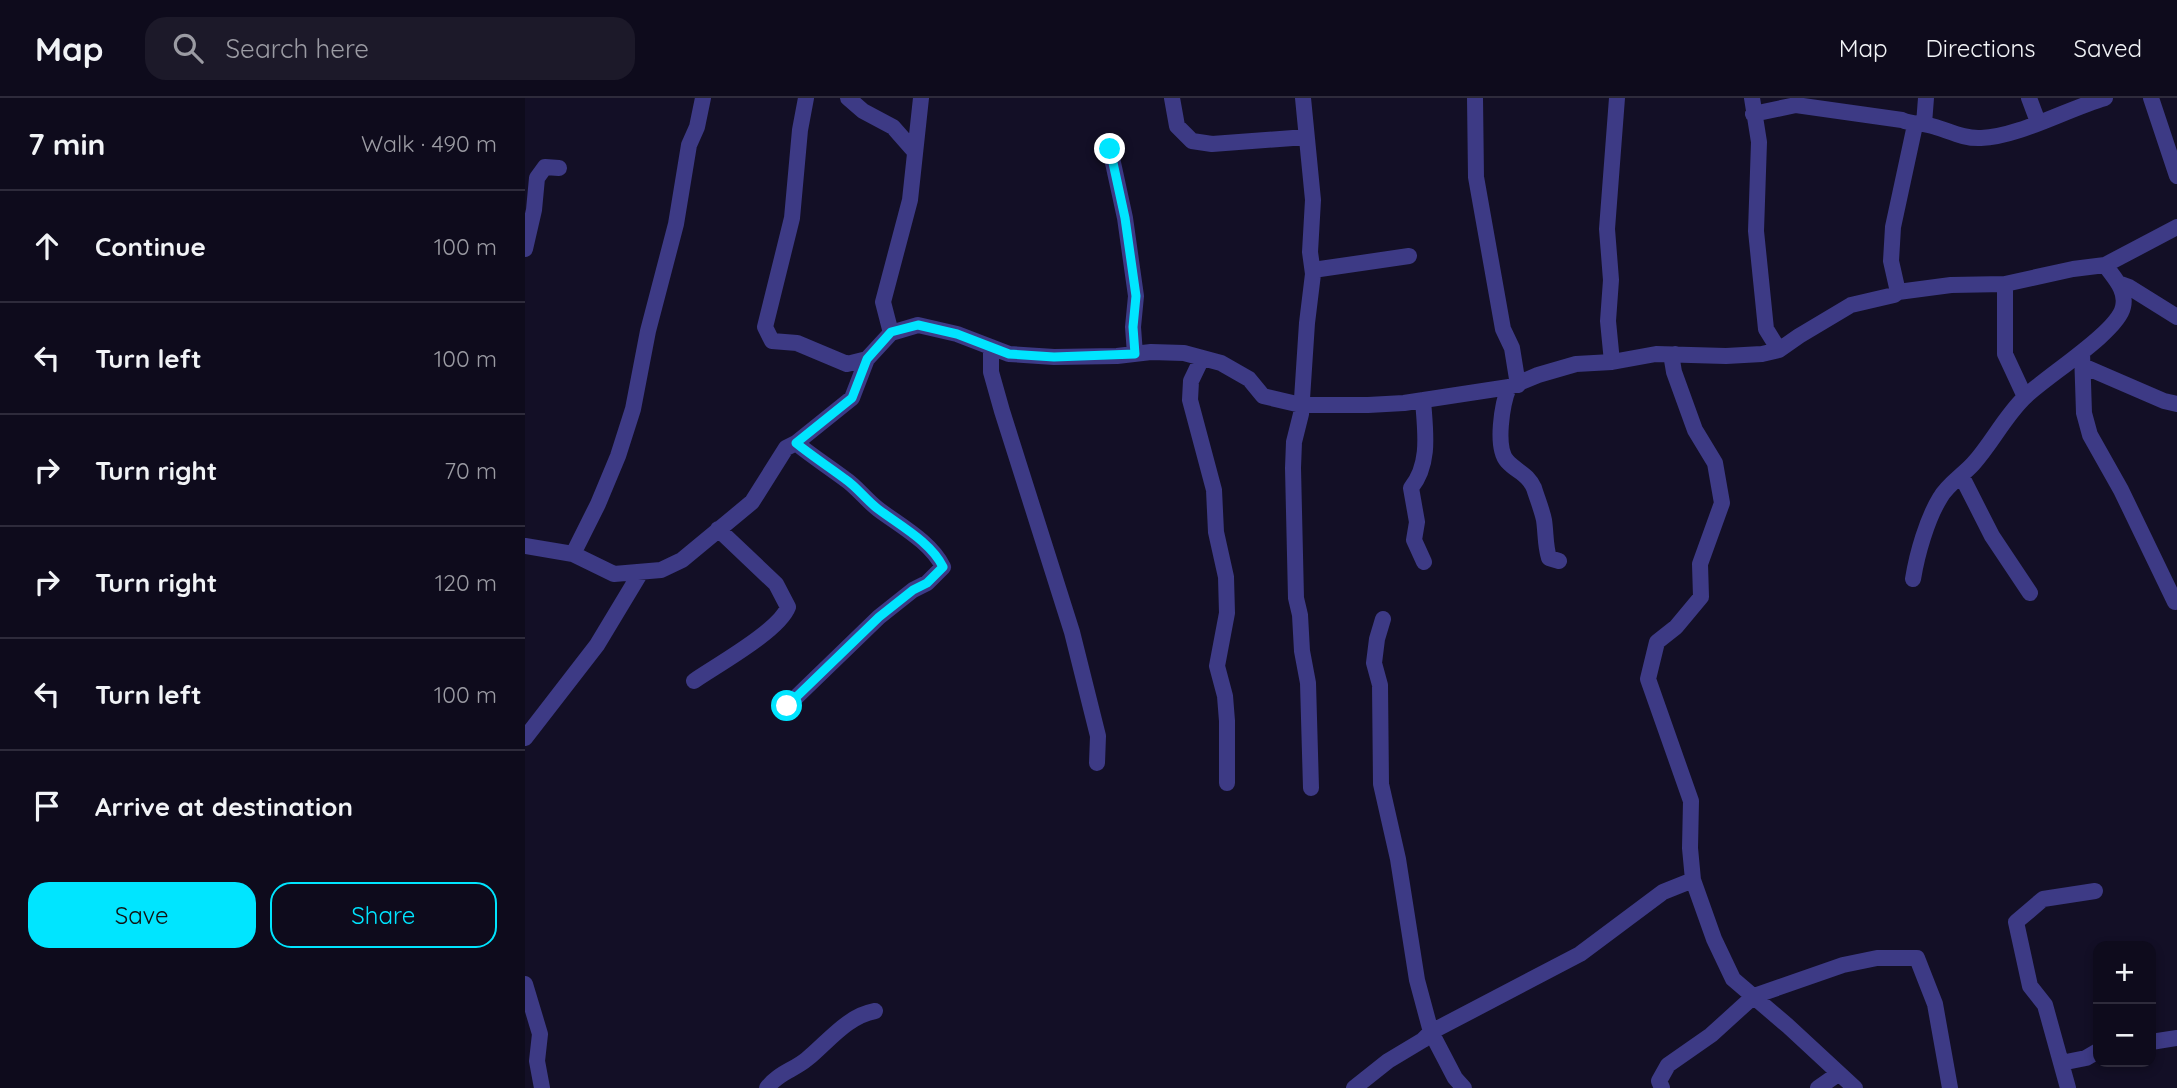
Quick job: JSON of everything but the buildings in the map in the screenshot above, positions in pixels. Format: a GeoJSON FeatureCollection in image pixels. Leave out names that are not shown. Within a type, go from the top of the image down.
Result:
{"type":"FeatureCollection","features":[{"type":"Feature","properties":{"kind":"street"},"geometry":{"type":"LineString","coordinates":[[573,554],[613,468],[633,409],[648,331],[676,224],[689,145],[697,127],[703,98]]}},
{"type":"Feature","properties":{"kind":"street"},"geometry":{"type":"LineString","coordinates":[[806,98],[800,130],[792,218],[765,327],[772,341],[797,343],[848,364],[867,359]]}},
{"type":"Feature","properties":{"kind":"street"},"geometry":{"type":"LineString","coordinates":[[848,98],[863,111],[893,127],[915,152]]}},
{"type":"Feature","properties":{"kind":"street"},"geometry":{"type":"LineString","coordinates":[[891,332],[883,302],[910,200],[921,98]]}},
{"type":"Feature","properties":{"kind":"street"},"geometry":{"type":"LineString","coordinates":[[1171,98],[1177,126],[1192,141],[1212,144],[1306,137]]}},
{"type":"Feature","properties":{"kind":"street"},"geometry":{"type":"LineString","coordinates":[[1303,98],[1313,200],[1310,252],[1313,270],[1301,414],[1294,442],[1294,559],[1302,651],[1308,683],[1311,788]]}},
{"type":"Feature","properties":{"kind":"street"},"geometry":{"type":"LineString","coordinates":[[1475,98],[1476,177],[1503,329],[1512,348],[1513,386],[1502,406],[1502,448],[1504,458],[1527,476],[1533,486],[1544,519],[1545,545],[1549,558],[1559,561]]}},
{"type":"Feature","properties":{"kind":"street"},"geometry":{"type":"LineString","coordinates":[[1612,362],[1608,321],[1611,281],[1607,229],[1617,98]]}},
{"type":"Feature","properties":{"kind":"street"},"geometry":{"type":"LineString","coordinates":[[1898,292],[1891,261],[1893,227],[1926,98]]}},
{"type":"Feature","properties":{"kind":"street"},"geometry":{"type":"LineString","coordinates":[[2029,98],[2038,122]]}},
{"type":"Feature","properties":{"kind":"street"},"geometry":{"type":"LineString","coordinates":[[1779,351],[1766,329],[1756,231],[1759,142],[1752,106],[1795,106],[1902,120],[1965,137],[1982,138],[2013,132],[2105,98]]}},
{"type":"Feature","properties":{"kind":"street"},"geometry":{"type":"LineString","coordinates":[[2151,98],[2177,176]]}},
{"type":"Feature","properties":{"kind":"street"},"geometry":{"type":"LineString","coordinates":[[1110,149],[1125,218],[1136,296],[1133,327],[1135,354]]}},
{"type":"Feature","properties":{"kind":"street"},"geometry":{"type":"LineString","coordinates":[[525,249],[534,210],[537,178],[545,167],[559,169]]}},
{"type":"Feature","properties":{"kind":"street"},"geometry":{"type":"LineString","coordinates":[[525,546],[573,554],[614,573],[661,570],[682,560],[752,502],[786,449],[852,398],[867,359],[891,332],[918,325],[957,334],[1009,354],[1054,357],[1184,354],[1221,363],[1249,379],[1262,396],[1301,405],[1404,403],[1513,386],[1538,375],[1576,364],[1612,362],[1656,354],[1726,356],[1779,351],[1851,305],[1898,292],[1951,285],[2004,284],[2105,265],[2177,227]]}},
{"type":"Feature","properties":{"kind":"street"},"geometry":{"type":"LineString","coordinates":[[1313,270],[1409,256]]}},
{"type":"Feature","properties":{"kind":"street"},"geometry":{"type":"LineString","coordinates":[[1913,579],[1917,552],[1940,497],[1962,477],[2025,397],[2082,359],[2123,310],[2124,295],[2105,265]]}},
{"type":"Feature","properties":{"kind":"street"},"geometry":{"type":"LineString","coordinates":[[2118,283],[2177,317]]}},
{"type":"Feature","properties":{"kind":"street"},"geometry":{"type":"LineString","coordinates":[[2004,284],[2005,354],[2025,397]]}},
{"type":"Feature","properties":{"kind":"street"},"geometry":{"type":"LineString","coordinates":[[991,347],[991,372],[998,398],[1085,684],[1098,736],[1097,764]]}},
{"type":"Feature","properties":{"kind":"street"},"geometry":{"type":"LineString","coordinates":[[1675,354],[1672,360],[1674,372],[1695,430],[1715,463],[1722,503],[1700,564],[1701,597],[1676,627],[1657,642],[1648,679],[1691,800],[1693,880],[1722,958],[1733,979],[1855,1088]]}},
{"type":"Feature","properties":{"kind":"street"},"geometry":{"type":"LineString","coordinates":[[1202,358],[1191,381],[1190,400],[1214,490],[1216,532],[1226,577],[1227,613],[1217,666],[1225,696],[1227,783]]}},
{"type":"Feature","properties":{"kind":"street"},"geometry":{"type":"LineString","coordinates":[[2082,359],[2164,401],[2177,404]]}},
{"type":"Feature","properties":{"kind":"street"},"geometry":{"type":"LineString","coordinates":[[2082,359],[2084,414],[2090,435],[2121,490],[2175,602]]}},
{"type":"Feature","properties":{"kind":"street"},"geometry":{"type":"LineString","coordinates":[[1423,400],[1426,443],[1420,476],[1411,488],[1417,522],[1413,540],[1424,562]]}},
{"type":"Feature","properties":{"kind":"street"},"geometry":{"type":"LineString","coordinates":[[787,706],[879,617],[913,590],[927,583],[943,567],[938,558],[915,537],[845,479],[796,443]]}},
{"type":"Feature","properties":{"kind":"street"},"geometry":{"type":"LineString","coordinates":[[1962,477],[1992,536],[2030,593]]}},
{"type":"Feature","properties":{"kind":"street"},"geometry":{"type":"LineString","coordinates":[[694,681],[765,633],[785,615],[788,607],[776,584],[718,529]]}},
{"type":"Feature","properties":{"kind":"street"},"geometry":{"type":"LineString","coordinates":[[525,738],[597,645],[630,595],[641,572]]}},
{"type":"Feature","properties":{"kind":"street"},"geometry":{"type":"LineString","coordinates":[[1383,619],[1374,663],[1380,685],[1381,784],[1398,859],[1417,980],[1431,1032],[1455,1078],[1464,1088]]}},
{"type":"Feature","properties":{"kind":"street"},"geometry":{"type":"LineString","coordinates":[[1354,1088],[1431,1032],[1580,954],[1664,892],[1693,880]]}},
{"type":"Feature","properties":{"kind":"street"},"geometry":{"type":"LineString","coordinates":[[2068,1088],[2045,1005],[2030,986],[2016,922],[2043,899],[2095,891]]}},
{"type":"Feature","properties":{"kind":"street"},"geometry":{"type":"LineString","coordinates":[[1662,1088],[1659,1082],[1668,1065],[1711,1035],[1754,996],[1843,965],[1877,958],[1917,958],[1935,1004],[1949,1088]]}},
{"type":"Feature","properties":{"kind":"street"},"geometry":{"type":"LineString","coordinates":[[525,984],[540,1034],[531,1063],[542,1088]]}},
{"type":"Feature","properties":{"kind":"street"},"geometry":{"type":"LineString","coordinates":[[767,1088],[779,1075],[805,1061],[833,1035],[863,1013],[875,1011]]}},
{"type":"Feature","properties":{"kind":"street"},"geometry":{"type":"LineString","coordinates":[[2156,1041],[2177,1038]]}},
{"type":"Feature","properties":{"kind":"street"},"geometry":{"type":"LineString","coordinates":[[2061,1063],[2093,1054]]}},
{"type":"Feature","properties":{"kind":"street"},"geometry":{"type":"LineString","coordinates":[[1818,1088],[1837,1074]]}},
{"type":"Feature","properties":{"kind":"route"},"geometry":{"type":"LineString","coordinates":[[787,706],[879,617],[913,590],[927,583],[943,567],[925,545],[845,479],[796,443],[852,398],[867,359],[891,332],[918,325],[957,334],[1009,354],[1054,357],[1135,354],[1133,327],[1136,296],[1125,218],[1110,149]]}}]}
